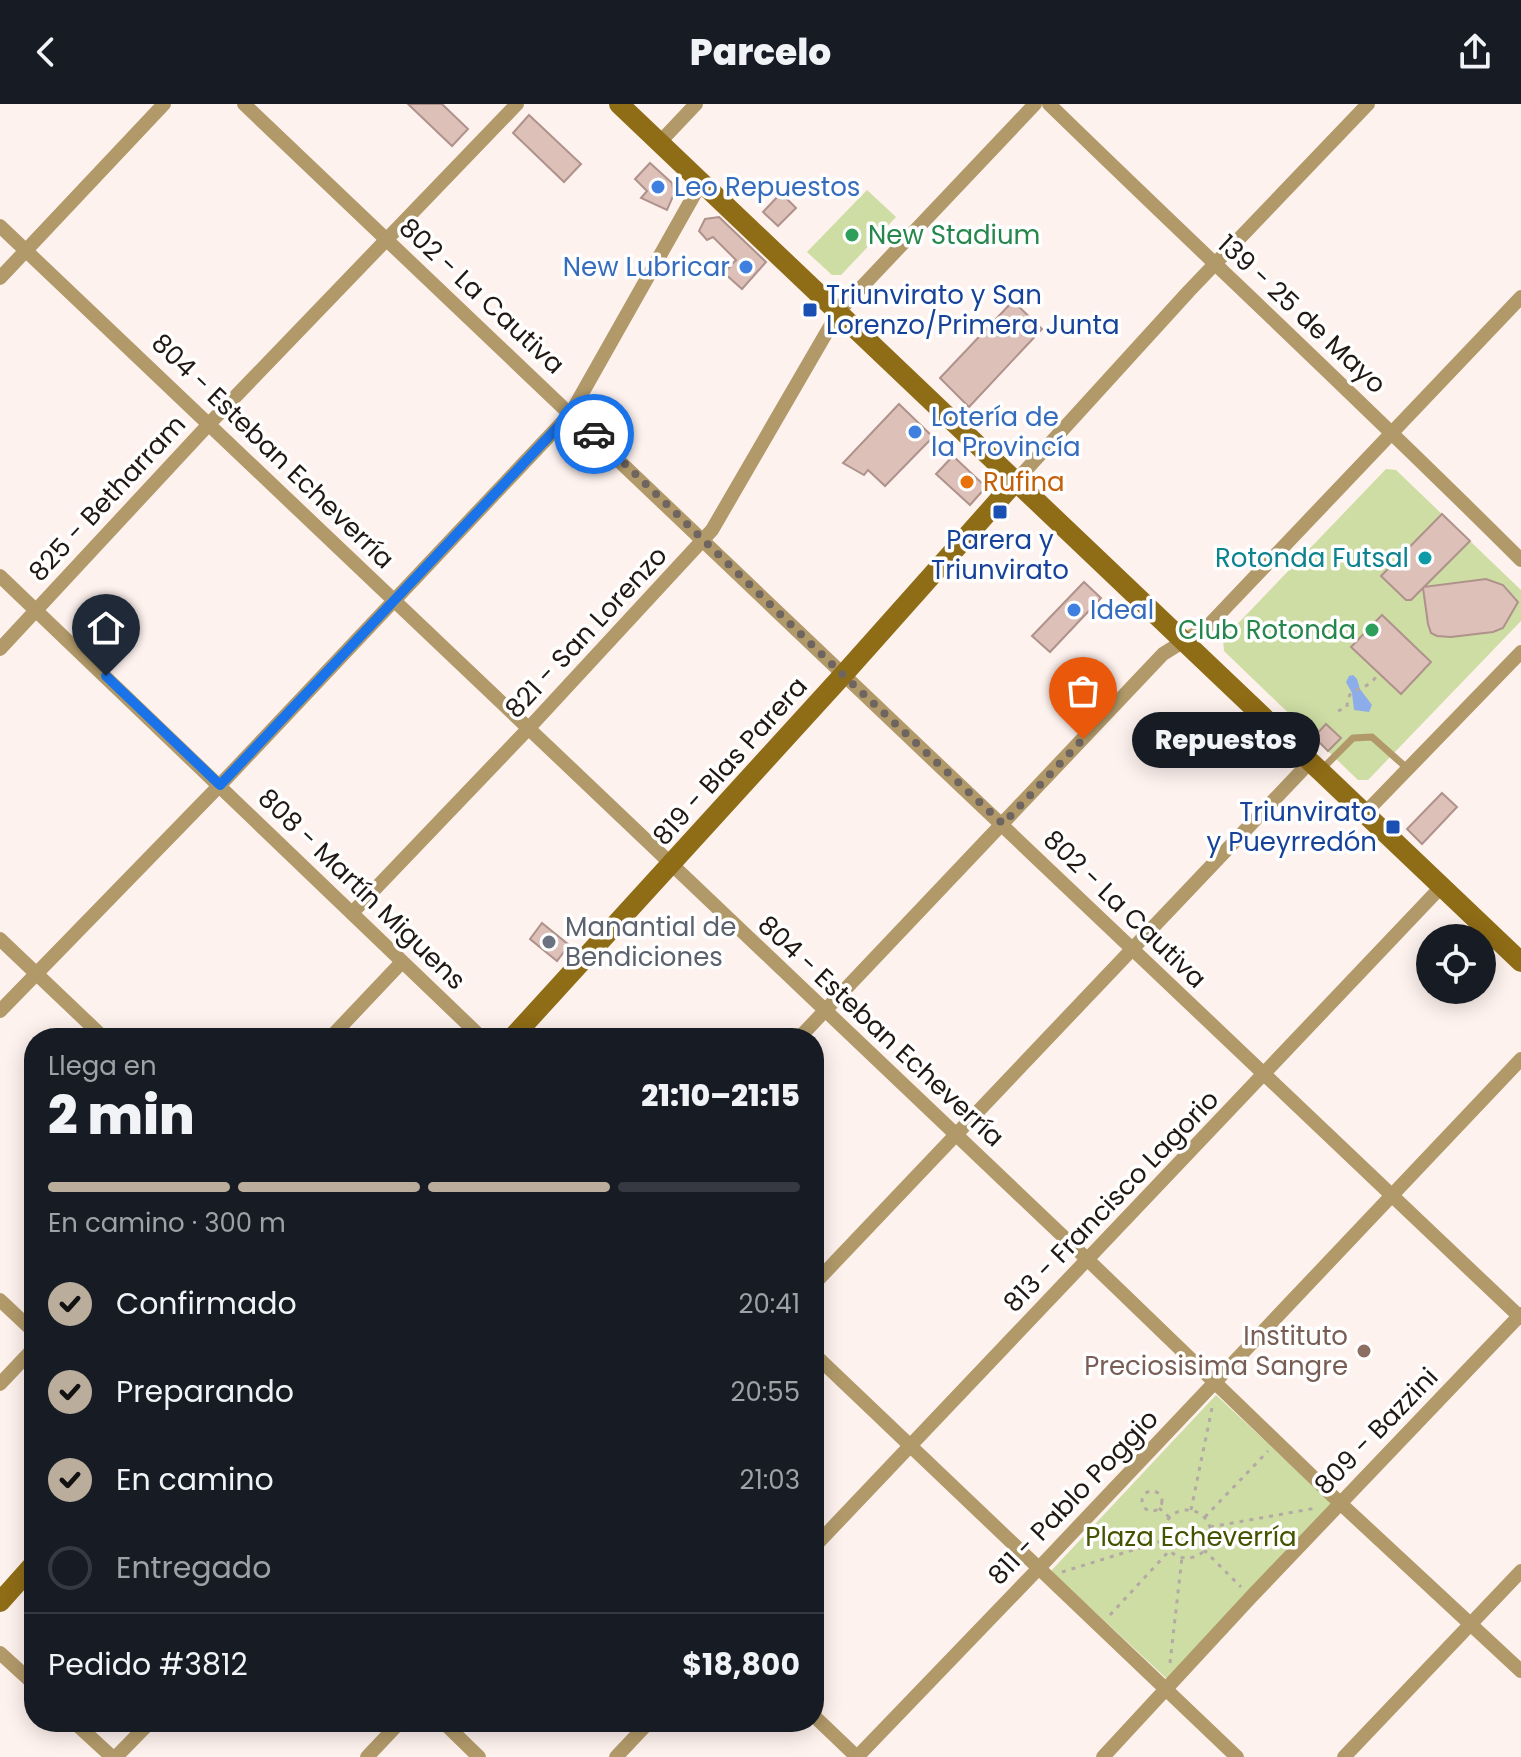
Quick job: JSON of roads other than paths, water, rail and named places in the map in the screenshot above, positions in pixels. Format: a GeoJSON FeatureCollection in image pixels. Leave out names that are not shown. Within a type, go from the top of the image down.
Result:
{"type":"FeatureCollection","features":[{"type":"Feature","properties":{"kind":"main road"},"geometry":{"type":"LineString","coordinates":[[619,104],[1521,962]]}},
{"type":"Feature","properties":{"kind":"main road","name":"819 - Blas Parera"},"geometry":{"type":"LineString","coordinates":[[521,1028],[1015,482]]}},
{"type":"Feature","properties":{"kind":"main road"},"geometry":{"type":"LineString","coordinates":[[0,1602],[24,1575]]}},
{"type":"Feature","properties":{"kind":"street"},"geometry":{"type":"LineString","coordinates":[[0,278],[164,104]]}},
{"type":"Feature","properties":{"kind":"street","name":"802 - La Cautiva"},"geometry":{"type":"LineString","coordinates":[[244,104],[1003,824],[1131,951],[1520,1316]]}},
{"type":"Feature","properties":{"kind":"street","name":"825 - Betharram"},"geometry":{"type":"LineString","coordinates":[[0,649],[210,423],[517,104]]}},
{"type":"Feature","properties":{"kind":"street"},"geometry":{"type":"LineString","coordinates":[[660,142],[696,104]]}},
{"type":"Feature","properties":{"kind":"street","name":"821 - San Lorenzo"},"geometry":{"type":"LineString","coordinates":[[352,913],[712,530],[839,311],[1035,104]]}},
{"type":"Feature","properties":{"kind":"street","name":"139 - 25 de Mayo"},"geometry":{"type":"LineString","coordinates":[[1049,104],[1393,432],[1521,560]]}},
{"type":"Feature","properties":{"kind":"street"},"geometry":{"type":"LineString","coordinates":[[1015,482],[1035,457],[1368,104]]}},
{"type":"Feature","properties":{"kind":"street"},"geometry":{"type":"LineString","coordinates":[[0,1011],[220,785],[571,413],[702,181]]}},
{"type":"Feature","properties":{"kind":"street","name":"804 - Esteban Echeverría"},"geometry":{"type":"LineString","coordinates":[[0,226],[1340,1503],[1521,1671]]}},
{"type":"Feature","properties":{"kind":"street"},"geometry":{"type":"LineString","coordinates":[[809,1028],[1163,654],[1208,626],[1521,297]]}},
{"type":"Feature","properties":{"kind":"street","name":"808 - Martín Miguens"},"geometry":{"type":"LineString","coordinates":[[0,576],[471,1028]]}},
{"type":"Feature","properties":{"kind":"street"},"geometry":{"type":"LineString","coordinates":[[1365,813],[1521,652]]}},
{"type":"Feature","properties":{"kind":"street"},"geometry":{"type":"LineString","coordinates":[[824,1274],[1131,951],[1315,767]]}},
{"type":"Feature","properties":{"kind":"street","name":"813 - Francisco Lagorio"},"geometry":{"type":"LineString","coordinates":[[824,1536],[1441,887]]}},
{"type":"Feature","properties":{"kind":"street"},"geometry":{"type":"LineString","coordinates":[[0,939],[94,1028]]}},
{"type":"Feature","properties":{"kind":"street"},"geometry":{"type":"LineString","coordinates":[[339,1028],[401,963]]}},
{"type":"Feature","properties":{"kind":"street","name":"811 - Pablo Poggio"},"geometry":{"type":"LineString","coordinates":[[857,1757],[1042,1573],[1221,1387],[1391,1196],[1521,1059]]}},
{"type":"Feature","properties":{"kind":"street"},"geometry":{"type":"LineString","coordinates":[[0,1300],[24,1323]]}},
{"type":"Feature","properties":{"kind":"street","name":"809 - Bazzini"},"geometry":{"type":"LineString","coordinates":[[1103,1757],[1520,1316]]}},
{"type":"Feature","properties":{"kind":"street"},"geometry":{"type":"LineString","coordinates":[[0,1384],[24,1359]]}},
{"type":"Feature","properties":{"kind":"street"},"geometry":{"type":"LineString","coordinates":[[824,1363],[1237,1757]]}},
{"type":"Feature","properties":{"kind":"street"},"geometry":{"type":"LineString","coordinates":[[1344,1757],[1521,1571]]}},
{"type":"Feature","properties":{"kind":"street"},"geometry":{"type":"LineString","coordinates":[[0,1653],[24,1675]]}},
{"type":"Feature","properties":{"kind":"street"},"geometry":{"type":"LineString","coordinates":[[824,1726],[857,1757]]}},
{"type":"Feature","properties":{"kind":"street"},"geometry":{"type":"LineString","coordinates":[[85,1732],[114,1757],[140,1732]]}},
{"type":"Feature","properties":{"kind":"street"},"geometry":{"type":"LineString","coordinates":[[367,1757],[391,1732]]}},
{"type":"Feature","properties":{"kind":"street"},"geometry":{"type":"LineString","coordinates":[[453,1732],[479,1757]]}},
{"type":"Feature","properties":{"kind":"street"},"geometry":{"type":"LineString","coordinates":[[616,1757],[640,1732]]}},
{"type":"Feature","properties":{"kind":"lane"},"geometry":{"type":"LineString","coordinates":[[1315,767],[1353,738],[1372,737],[1408,769]]}},
{"type":"Feature","properties":{"kind":"water"},"geometry":{"type":"Polygon","coordinates":[[[1353,675],[1372,705],[1369,712],[1354,710],[1352,693],[1346,682],[1353,675]]]}},
{"type":"Feature","properties":{"kind":"place","name":"Leo Repuestos"},"geometry":{"type":"Point","coordinates":[658,187]}},
{"type":"Feature","properties":{"kind":"place","name":"New Stadium"},"geometry":{"type":"Point","coordinates":[852,235]}},
{"type":"Feature","properties":{"kind":"place","name":"New Lubricar"},"geometry":{"type":"Point","coordinates":[746,267]}},
{"type":"Feature","properties":{"kind":"place","name":"Triunvirato y San Lorenzo/Primera Junta"},"geometry":{"type":"Point","coordinates":[810,310]}},
{"type":"Feature","properties":{"kind":"place","name":"Lotería de la Provincía"},"geometry":{"type":"Point","coordinates":[915,432]}},
{"type":"Feature","properties":{"kind":"place","name":"Rufina"},"geometry":{"type":"Point","coordinates":[967,482]}},
{"type":"Feature","properties":{"kind":"place","name":"Parera y Triunvirato"},"geometry":{"type":"Point","coordinates":[1000,512]}},
{"type":"Feature","properties":{"kind":"place","name":"Rotonda Futsal"},"geometry":{"type":"Point","coordinates":[1425,558]}},
{"type":"Feature","properties":{"kind":"place","name":"Ideal"},"geometry":{"type":"Point","coordinates":[1074,610]}},
{"type":"Feature","properties":{"kind":"place","name":"Club Rotonda"},"geometry":{"type":"Point","coordinates":[1372,630]}},
{"type":"Feature","properties":{"kind":"place","name":"Repuestos"},"geometry":{"type":"Point","coordinates":[1083,739]}},
{"type":"Feature","properties":{"kind":"place","name":"Triunvirato y Pueyrredón"},"geometry":{"type":"Point","coordinates":[1393,827]}},
{"type":"Feature","properties":{"kind":"place","name":"Manantial de Bendiciones"},"geometry":{"type":"Point","coordinates":[549,942]}},
{"type":"Feature","properties":{"kind":"place","name":"Instituto Preciosisima Sangre"},"geometry":{"type":"Point","coordinates":[1364,1351]}},
{"type":"Feature","properties":{"kind":"park label","name":"Plaza Echeverría"},"geometry":{"type":"Point","coordinates":[1191,1537]}}]}
